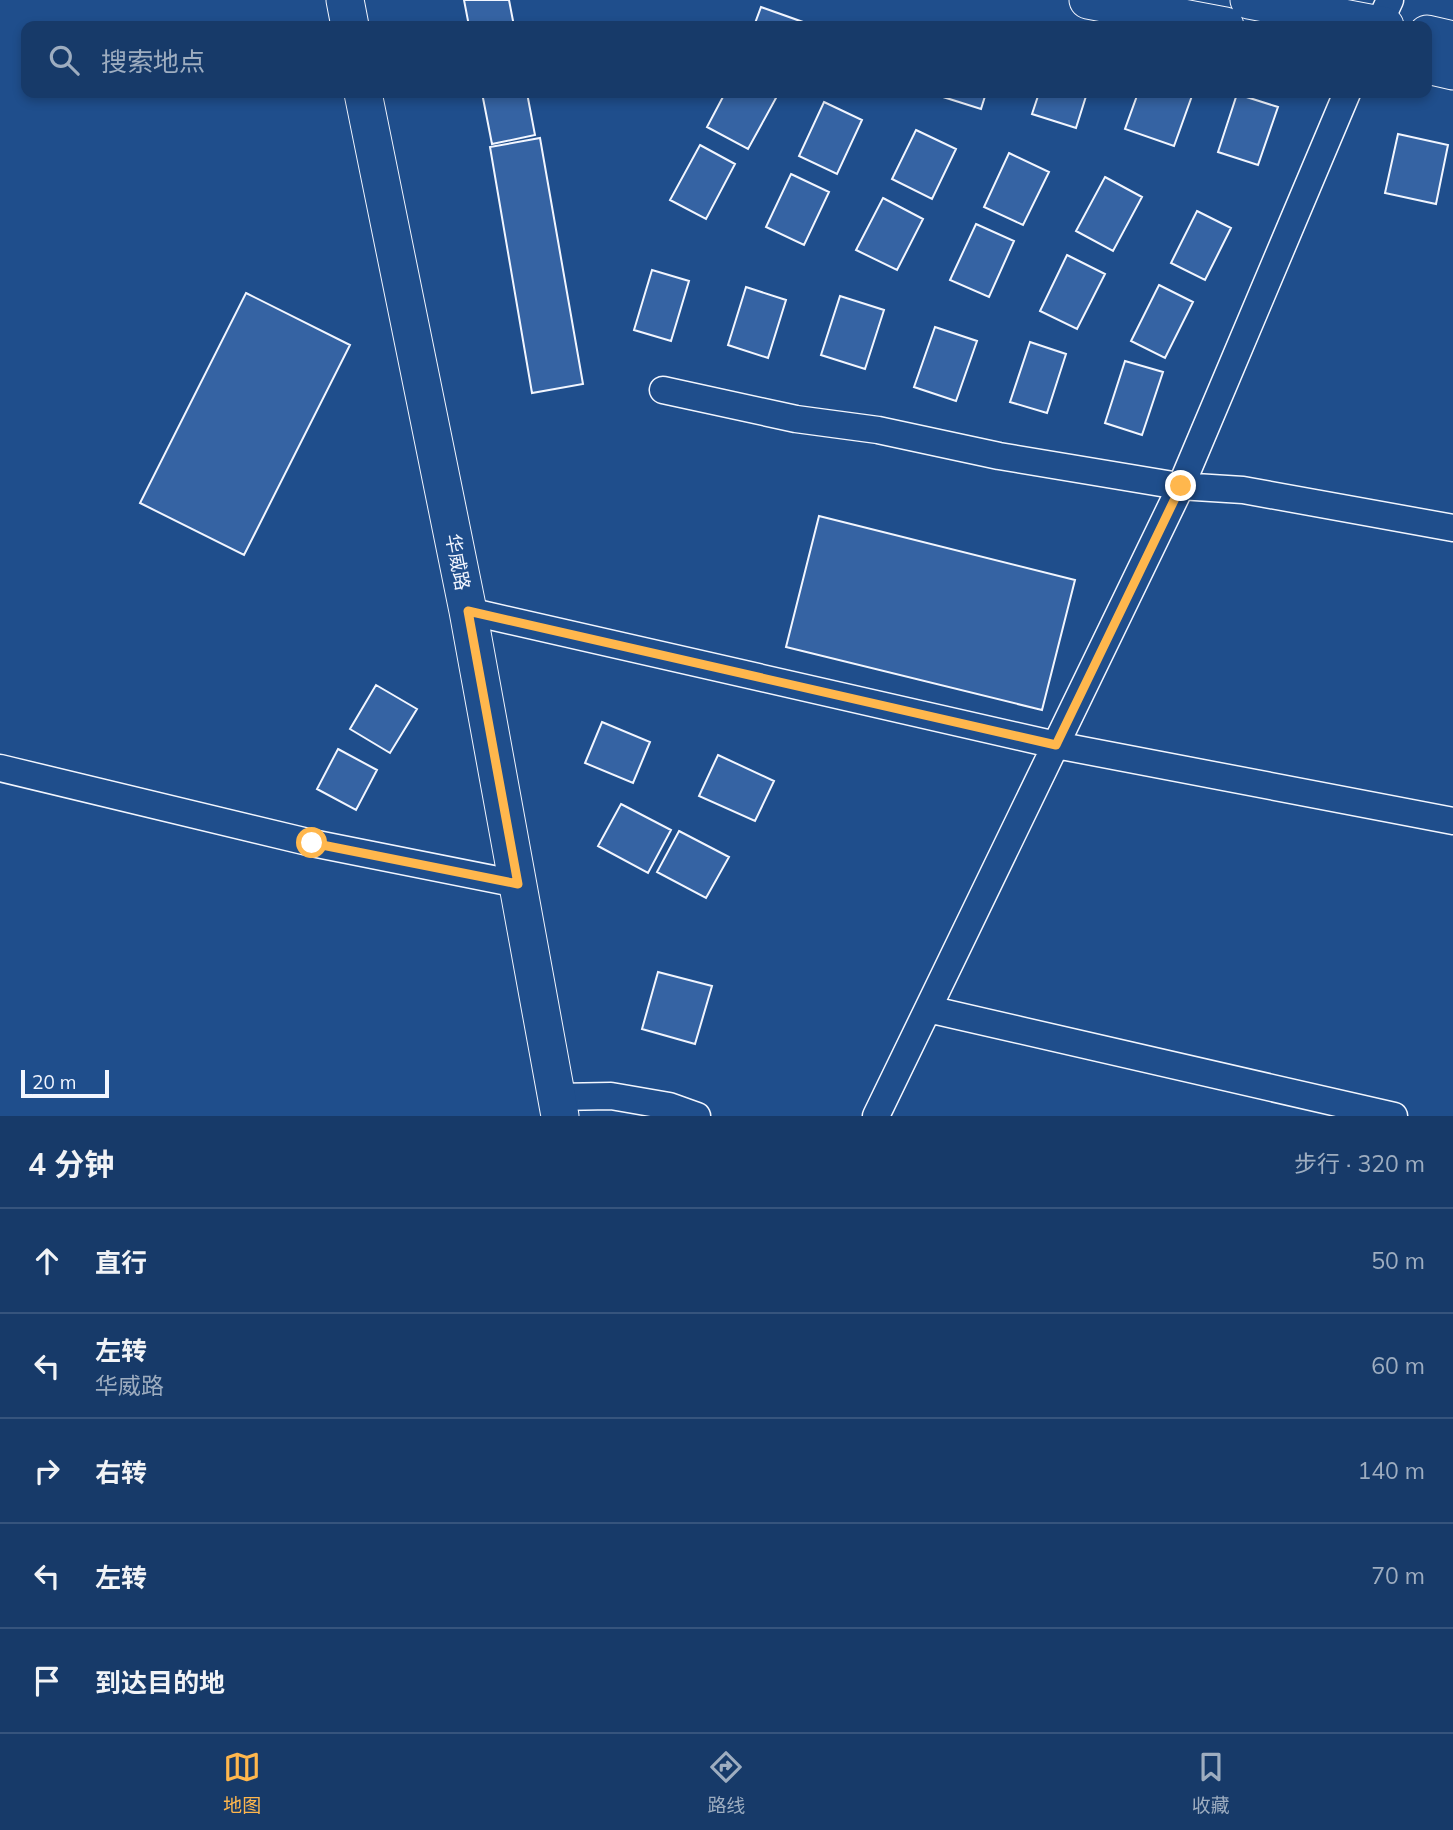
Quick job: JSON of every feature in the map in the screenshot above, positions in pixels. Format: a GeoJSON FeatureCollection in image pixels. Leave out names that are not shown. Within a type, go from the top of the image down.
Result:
{"type":"FeatureCollection","features":[{"type":"Feature","properties":{"kind":"main road"},"geometry":{"type":"LineString","coordinates":[[345,0],[349,21]]}},
{"type":"Feature","properties":{"kind":"main road"},"geometry":{"type":"LineString","coordinates":[[1088,0],[1199,21]]}},
{"type":"Feature","properties":{"kind":"main road"},"geometry":{"type":"LineString","coordinates":[[1249,0],[1383,19]]}},
{"type":"Feature","properties":{"kind":"main road"},"geometry":{"type":"LineString","coordinates":[[1432,35],[1453,40]]}},
{"type":"Feature","properties":{"kind":"main road"},"geometry":{"type":"LineString","coordinates":[[1432,66],[1453,71]]}},
{"type":"Feature","properties":{"kind":"main road","name":"华威路"},"geometry":{"type":"LineString","coordinates":[[364,98],[468,611],[558,1107]]}},
{"type":"Feature","properties":{"kind":"street"},"geometry":{"type":"LineString","coordinates":[[876,1116],[1181,486],[1345,98]]}},
{"type":"Feature","properties":{"kind":"street"},"geometry":{"type":"LineString","coordinates":[[663,390],[796,419],[878,430],[999,456],[1181,486],[1242,490],[1453,528]]}},
{"type":"Feature","properties":{"kind":"street"},"geometry":{"type":"LineString","coordinates":[[468,611],[1056,745],[1453,821]]}},
{"type":"Feature","properties":{"kind":"street"},"geometry":{"type":"LineString","coordinates":[[0,768],[312,843],[518,884]]}},
{"type":"Feature","properties":{"kind":"street"},"geometry":{"type":"LineString","coordinates":[[928,1009],[1394,1116]]}},
{"type":"Feature","properties":{"kind":"street"},"geometry":{"type":"LineString","coordinates":[[558,1107],[611,1096],[669,1106],[697,1116]]}},
{"type":"Feature","properties":{"kind":"building"},"geometry":{"type":"Polygon","coordinates":[[[464,0],[509,0],[513,21],[468,21],[464,0]]]}},
{"type":"Feature","properties":{"kind":"building"},"geometry":{"type":"Polygon","coordinates":[[[761,7],[800,21],[756,21],[761,7]]]}},
{"type":"Feature","properties":{"kind":"building"},"geometry":{"type":"Polygon","coordinates":[[[483,98],[528,98],[535,135],[492,144],[483,98]]]}},
{"type":"Feature","properties":{"kind":"building"},"geometry":{"type":"Polygon","coordinates":[[[722,98],[776,98],[748,149],[707,127],[722,98]]]}},
{"type":"Feature","properties":{"kind":"building"},"geometry":{"type":"Polygon","coordinates":[[[946,98],[984,98],[981,109],[946,98]]]}},
{"type":"Feature","properties":{"kind":"building"},"geometry":{"type":"Polygon","coordinates":[[[1037,98],[1085,98],[1076,128],[1032,114],[1037,98]]]}},
{"type":"Feature","properties":{"kind":"building"},"geometry":{"type":"Polygon","coordinates":[[[1136,98],[1191,98],[1174,146],[1125,129],[1136,98]]]}},
{"type":"Feature","properties":{"kind":"building"},"geometry":{"type":"Polygon","coordinates":[[[1236,98],[1250,98],[1278,107],[1258,165],[1218,152],[1236,98]]]}},
{"type":"Feature","properties":{"kind":"building"},"geometry":{"type":"Polygon","coordinates":[[[824,102],[862,120],[837,174],[799,156],[824,102]]]}},
{"type":"Feature","properties":{"kind":"building"},"geometry":{"type":"Polygon","coordinates":[[[916,130],[956,149],[932,199],[892,179],[916,130]]]}},
{"type":"Feature","properties":{"kind":"building"},"geometry":{"type":"Polygon","coordinates":[[[1398,134],[1448,145],[1436,204],[1385,193],[1398,134]]]}},
{"type":"Feature","properties":{"kind":"building"},"geometry":{"type":"Polygon","coordinates":[[[540,138],[583,384],[532,393],[490,147],[540,138]]]}},
{"type":"Feature","properties":{"kind":"building"},"geometry":{"type":"Polygon","coordinates":[[[700,145],[735,164],[706,219],[670,200],[700,145]]]}},
{"type":"Feature","properties":{"kind":"building"},"geometry":{"type":"Polygon","coordinates":[[[1009,153],[1049,172],[1023,225],[984,207],[1009,153]]]}},
{"type":"Feature","properties":{"kind":"building"},"geometry":{"type":"Polygon","coordinates":[[[791,174],[829,192],[804,245],[766,227],[791,174]]]}},
{"type":"Feature","properties":{"kind":"building"},"geometry":{"type":"Polygon","coordinates":[[[1105,177],[1142,197],[1113,251],[1076,231],[1105,177]]]}},
{"type":"Feature","properties":{"kind":"building"},"geometry":{"type":"Polygon","coordinates":[[[883,198],[923,219],[897,270],[856,250],[883,198]]]}},
{"type":"Feature","properties":{"kind":"building"},"geometry":{"type":"Polygon","coordinates":[[[1197,211],[1231,228],[1205,280],[1171,263],[1197,211]]]}},
{"type":"Feature","properties":{"kind":"building"},"geometry":{"type":"Polygon","coordinates":[[[976,224],[1014,241],[989,297],[950,280],[976,224]]]}},
{"type":"Feature","properties":{"kind":"building"},"geometry":{"type":"Polygon","coordinates":[[[1067,255],[1105,274],[1077,329],[1040,311],[1067,255]]]}},
{"type":"Feature","properties":{"kind":"building"},"geometry":{"type":"Polygon","coordinates":[[[652,270],[689,281],[671,341],[634,330],[652,270]]]}},
{"type":"Feature","properties":{"kind":"building"},"geometry":{"type":"Polygon","coordinates":[[[1159,285],[1193,302],[1165,358],[1131,341],[1159,285]]]}},
{"type":"Feature","properties":{"kind":"building"},"geometry":{"type":"Polygon","coordinates":[[[746,287],[786,300],[768,358],[728,345],[746,287]]]}},
{"type":"Feature","properties":{"kind":"building"},"geometry":{"type":"Polygon","coordinates":[[[246,293],[350,345],[244,555],[140,503],[246,293]]]}},
{"type":"Feature","properties":{"kind":"building"},"geometry":{"type":"Polygon","coordinates":[[[840,296],[884,310],[865,369],[821,355],[840,296]]]}},
{"type":"Feature","properties":{"kind":"building"},"geometry":{"type":"Polygon","coordinates":[[[935,327],[977,341],[956,401],[914,387],[935,327]]]}},
{"type":"Feature","properties":{"kind":"building"},"geometry":{"type":"Polygon","coordinates":[[[1030,342],[1066,354],[1047,413],[1010,402],[1030,342]]]}},
{"type":"Feature","properties":{"kind":"building"},"geometry":{"type":"Polygon","coordinates":[[[1125,361],[1163,372],[1142,435],[1105,423],[1125,361]]]}},
{"type":"Feature","properties":{"kind":"building"},"geometry":{"type":"Polygon","coordinates":[[[819,516],[1075,580],[1042,710],[786,647],[819,516]]]}},
{"type":"Feature","properties":{"kind":"building"},"geometry":{"type":"Polygon","coordinates":[[[376,685],[417,709],[390,753],[350,729],[376,685]]]}},
{"type":"Feature","properties":{"kind":"building"},"geometry":{"type":"Polygon","coordinates":[[[602,722],[650,742],[633,783],[585,763],[602,722]]]}},
{"type":"Feature","properties":{"kind":"building"},"geometry":{"type":"Polygon","coordinates":[[[338,749],[377,770],[356,810],[317,789],[338,749]]]}},
{"type":"Feature","properties":{"kind":"building"},"geometry":{"type":"Polygon","coordinates":[[[718,755],[774,781],[755,821],[699,796],[718,755]]]}},
{"type":"Feature","properties":{"kind":"building"},"geometry":{"type":"Polygon","coordinates":[[[621,804],[671,830],[648,873],[598,846],[621,804]]]}},
{"type":"Feature","properties":{"kind":"building"},"geometry":{"type":"Polygon","coordinates":[[[679,831],[729,857],[706,898],[657,872],[679,831]]]}},
{"type":"Feature","properties":{"kind":"building"},"geometry":{"type":"Polygon","coordinates":[[[658,972],[712,986],[695,1044],[642,1029],[658,972]]]}},
{"type":"Feature","properties":{"kind":"route"},"geometry":{"type":"LineString","coordinates":[[312,843],[518,884],[468,611],[1056,745],[1181,486]]}}]}
